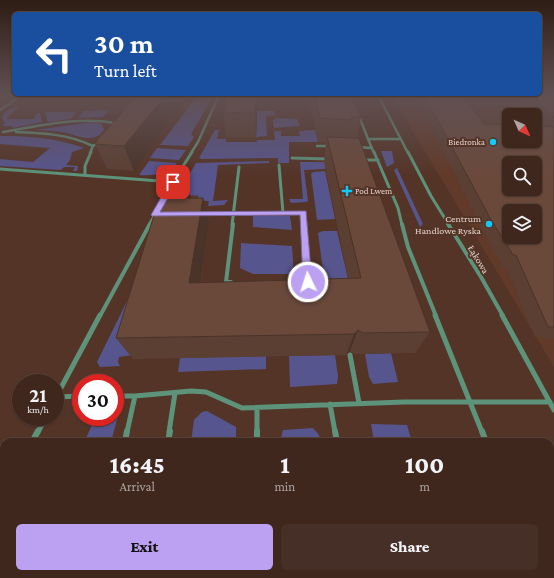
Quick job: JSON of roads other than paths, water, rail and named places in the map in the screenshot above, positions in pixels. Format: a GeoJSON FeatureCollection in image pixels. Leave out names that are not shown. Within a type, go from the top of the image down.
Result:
{"type":"FeatureCollection","features":[{"type":"Feature","properties":{"kind":"street"},"geometry":{"type":"LineString","coordinates":[[2,132],[74,122]]}},
{"type":"Feature","properties":{"kind":"street"},"geometry":{"type":"LineString","coordinates":[[110,122],[114,123],[116,129]]}},
{"type":"Feature","properties":{"kind":"street"},"geometry":{"type":"LineString","coordinates":[[161,203],[198,142],[207,122]]}},
{"type":"Feature","properties":{"kind":"street"},"geometry":{"type":"LineString","coordinates":[[361,122],[398,208],[408,247],[484,438]]}},
{"type":"Feature","properties":{"kind":"street","name":"Łąkowa"},"geometry":{"type":"LineString","coordinates":[[391,122],[431,196],[480,277],[554,410]]}},
{"type":"Feature","properties":{"kind":"street"},"geometry":{"type":"LineString","coordinates":[[357,126],[363,127]]}},
{"type":"Feature","properties":{"kind":"street"},"geometry":{"type":"LineString","coordinates":[[2,132],[56,134],[85,142],[92,146]]}},
{"type":"Feature","properties":{"kind":"street"},"geometry":{"type":"LineString","coordinates":[[368,139],[400,139]]}},
{"type":"Feature","properties":{"kind":"street"},"geometry":{"type":"LineString","coordinates":[[85,174],[85,166],[92,146],[103,140]]}},
{"type":"Feature","properties":{"kind":"street"},"geometry":{"type":"LineString","coordinates":[[317,146],[330,146]]}},
{"type":"Feature","properties":{"kind":"street"},"geometry":{"type":"LineString","coordinates":[[357,147],[372,148]]}},
{"type":"Feature","properties":{"kind":"street"},"geometry":{"type":"LineString","coordinates":[[292,158],[331,159]]}},
{"type":"Feature","properties":{"kind":"street"},"geometry":{"type":"LineString","coordinates":[[354,160],[378,160]]}},
{"type":"Feature","properties":{"kind":"street"},"geometry":{"type":"LineString","coordinates":[[279,165],[283,213]]}},
{"type":"Feature","properties":{"kind":"street"},"geometry":{"type":"LineString","coordinates":[[234,282],[226,282],[239,167]]}},
{"type":"Feature","properties":{"kind":"street"},"geometry":{"type":"LineString","coordinates":[[0,169],[85,174],[173,182]]}},
{"type":"Feature","properties":{"kind":"street"},"geometry":{"type":"LineString","coordinates":[[64,383],[158,209]]}},
{"type":"Feature","properties":{"kind":"street"},"geometry":{"type":"LineString","coordinates":[[197,214],[303,213],[308,282],[300,282]]}},
{"type":"Feature","properties":{"kind":"street"},"geometry":{"type":"LineString","coordinates":[[155,215],[162,215]]}},
{"type":"Feature","properties":{"kind":"street"},"geometry":{"type":"LineString","coordinates":[[350,354],[359,403]]}},
{"type":"Feature","properties":{"kind":"street"},"geometry":{"type":"LineString","coordinates":[[124,396],[191,391],[206,392],[242,408],[359,403],[470,401],[550,402]]}},
{"type":"Feature","properties":{"kind":"street"},"geometry":{"type":"LineString","coordinates":[[169,438],[175,393]]}},
{"type":"Feature","properties":{"kind":"street"},"geometry":{"type":"LineString","coordinates":[[126,438],[135,396]]}},
{"type":"Feature","properties":{"kind":"street"},"geometry":{"type":"LineString","coordinates":[[330,404],[336,438]]}},
{"type":"Feature","properties":{"kind":"street"},"geometry":{"type":"LineString","coordinates":[[257,408],[257,438]]}},
{"type":"Feature","properties":{"kind":"street"},"geometry":{"type":"LineString","coordinates":[[34,438],[41,426]]}},
{"type":"Feature","properties":{"kind":"place","name":"Biedronka"},"geometry":{"type":"Point","coordinates":[493,142]}},
{"type":"Feature","properties":{"kind":"place","name":"Pod Lwem"},"geometry":{"type":"Point","coordinates":[347,191]}},
{"type":"Feature","properties":{"kind":"place","name":"Centrum Handlowe Ryska"},"geometry":{"type":"Point","coordinates":[489,224]}}]}
